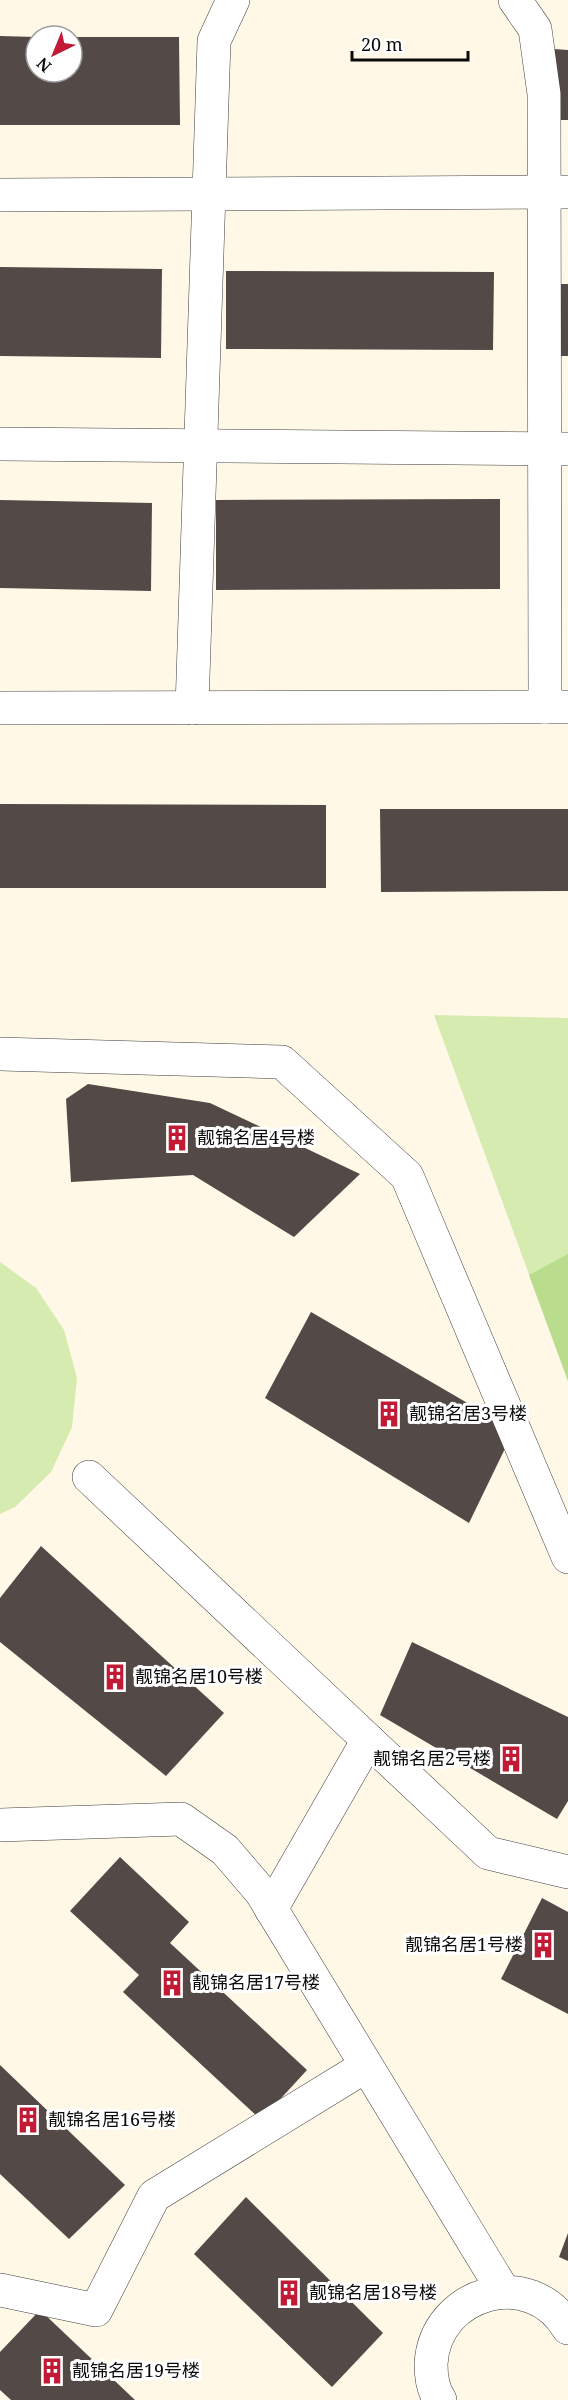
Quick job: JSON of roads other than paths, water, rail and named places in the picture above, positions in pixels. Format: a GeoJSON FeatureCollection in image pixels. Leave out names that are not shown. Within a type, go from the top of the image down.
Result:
{"type":"FeatureCollection","features":[{"type":"Feature","properties":{"kind":"street"},"geometry":{"type":"LineString","coordinates":[[192,708],[214,41],[233,0]]}},
{"type":"Feature","properties":{"kind":"street"},"geometry":{"type":"LineString","coordinates":[[0,708],[556,707],[556,193],[535,29],[515,0]]}},
{"type":"Feature","properties":{"kind":"street"},"geometry":{"type":"LineString","coordinates":[[0,195],[556,193]]}},
{"type":"Feature","properties":{"kind":"street"},"geometry":{"type":"LineString","coordinates":[[0,444],[556,449]]}},
{"type":"Feature","properties":{"kind":"street"},"geometry":{"type":"LineString","coordinates":[[0,1054],[282,1062],[406,1176],[568,1557]]}},
{"type":"Feature","properties":{"kind":"street"},"geometry":{"type":"LineString","coordinates":[[89,1477],[488,1853],[568,1872]]}},
{"type":"Feature","properties":{"kind":"street"},"geometry":{"type":"LineString","coordinates":[[271,1909],[368,1740]]}},
{"type":"Feature","properties":{"kind":"street"},"geometry":{"type":"LineString","coordinates":[[2,1829],[181,1819],[225,1850],[261,1892],[504,2292]]}},
{"type":"Feature","properties":{"kind":"street"},"geometry":{"type":"LineString","coordinates":[[0,2290],[96,2310],[154,2196],[366,2066]]}},
{"type":"Feature","properties":{"kind":"street"},"geometry":{"type":"LineString","coordinates":[[440,2400],[431,2373],[432,2348],[442,2326],[458,2308],[471,2300],[504,2292],[528,2296],[549,2307],[568,2328]]}},
{"type":"Feature","properties":{"kind":"place","name":"靓锦名居4号楼"},"geometry":{"type":"Point","coordinates":[177,1138]}},
{"type":"Feature","properties":{"kind":"place","name":"靓锦名居3号楼"},"geometry":{"type":"Point","coordinates":[389,1414]}},
{"type":"Feature","properties":{"kind":"place","name":"靓锦名居10号楼"},"geometry":{"type":"Point","coordinates":[115,1677]}},
{"type":"Feature","properties":{"kind":"place","name":"靓锦名居2号楼"},"geometry":{"type":"Point","coordinates":[511,1759]}},
{"type":"Feature","properties":{"kind":"place","name":"靓锦名居1号楼"},"geometry":{"type":"Point","coordinates":[543,1945]}},
{"type":"Feature","properties":{"kind":"place","name":"靓锦名居17号楼"},"geometry":{"type":"Point","coordinates":[172,1983]}},
{"type":"Feature","properties":{"kind":"place","name":"靓锦名居16号楼"},"geometry":{"type":"Point","coordinates":[28,2120]}},
{"type":"Feature","properties":{"kind":"place","name":"靓锦名居18号楼"},"geometry":{"type":"Point","coordinates":[289,2293]}},
{"type":"Feature","properties":{"kind":"place","name":"靓锦名居19号楼"},"geometry":{"type":"Point","coordinates":[52,2371]}}]}
